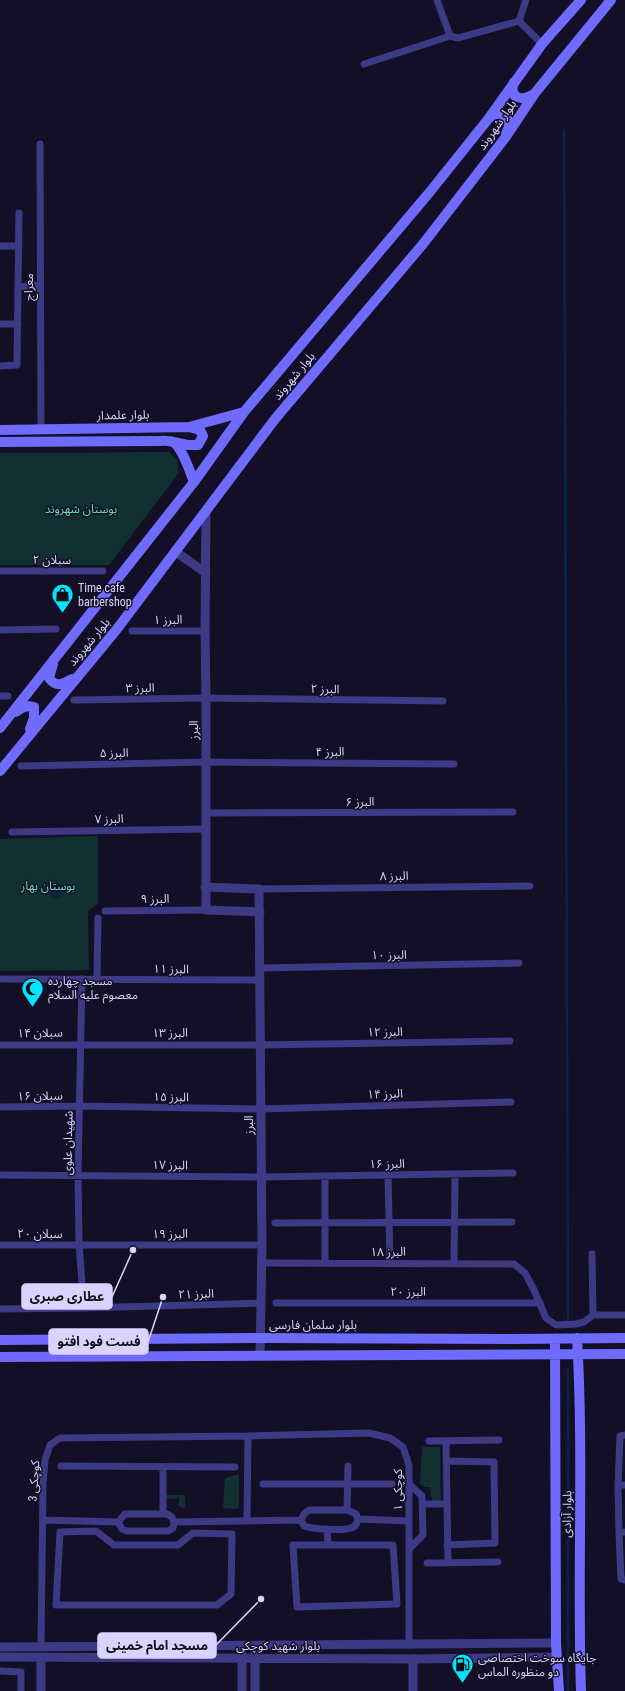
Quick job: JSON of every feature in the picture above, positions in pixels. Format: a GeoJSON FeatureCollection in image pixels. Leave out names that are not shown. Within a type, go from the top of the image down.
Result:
{"type":"FeatureCollection","features":[{"type":"Feature","properties":{"kind":"main road","name":"بلوار شهروند"},"geometry":{"type":"LineString","coordinates":[[3,724],[194,482],[244,412],[428,193],[489,118],[542,44],[581,0]]}},
{"type":"Feature","properties":{"kind":"main road","name":"بلوار شهروند"},"geometry":{"type":"LineString","coordinates":[[0,771],[79,674],[118,629],[275,419],[424,244],[505,138],[535,93],[611,0]]}},
{"type":"Feature","properties":{"kind":"main road"},"geometry":{"type":"LineString","coordinates":[[514,82],[512,90],[515,96],[520,99],[535,93]]}},
{"type":"Feature","properties":{"kind":"main road"},"geometry":{"type":"LineString","coordinates":[[489,118],[497,113],[507,118],[509,128],[505,138]]}},
{"type":"Feature","properties":{"kind":"main road","name":"بلوار علمدار"},"geometry":{"type":"LineString","coordinates":[[0,430],[188,427],[244,412]]}},
{"type":"Feature","properties":{"kind":"main road"},"geometry":{"type":"LineString","coordinates":[[0,442],[156,441],[188,445],[198,444],[202,436],[200,430],[188,427]]}},
{"type":"Feature","properties":{"kind":"main road"},"geometry":{"type":"LineString","coordinates":[[173,442],[182,454],[194,482]]}},
{"type":"Feature","properties":{"kind":"main road"},"geometry":{"type":"LineString","coordinates":[[56,656],[50,671],[49,678],[52,682],[57,685],[61,685],[79,674]]}},
{"type":"Feature","properties":{"kind":"main road"},"geometry":{"type":"LineString","coordinates":[[3,724],[23,707],[29,705],[34,707],[34,718],[22,744]]}},
{"type":"Feature","properties":{"kind":"main road","name":"بلوار آزادی"},"geometry":{"type":"LineString","coordinates":[[577,1338],[581,1462],[579,1565],[581,1691]]}},
{"type":"Feature","properties":{"kind":"main road"},"geometry":{"type":"LineString","coordinates":[[0,1357],[620,1354],[620,1338]]}},
{"type":"Feature","properties":{"kind":"main road","name":"بلوار سلمان فارسی"},"geometry":{"type":"LineString","coordinates":[[0,1340],[620,1338]]}},
{"type":"Feature","properties":{"kind":"main road"},"geometry":{"type":"LineString","coordinates":[[514,1339],[515,1355]]}},
{"type":"Feature","properties":{"kind":"main road","name":"بلوار آزادی"},"geometry":{"type":"LineString","coordinates":[[555,1339],[556,1657],[558,1691]]}},
{"type":"Feature","properties":{"kind":"street"},"geometry":{"type":"LineString","coordinates":[[437,0],[450,36]]}},
{"type":"Feature","properties":{"kind":"street"},"geometry":{"type":"LineString","coordinates":[[519,21],[526,0]]}},
{"type":"Feature","properties":{"kind":"street"},"geometry":{"type":"LineString","coordinates":[[364,64],[450,36],[458,38],[519,21]]}},
{"type":"Feature","properties":{"kind":"street"},"geometry":{"type":"LineString","coordinates":[[519,21],[542,44]]}},
{"type":"Feature","properties":{"kind":"street","name":"معراج"},"geometry":{"type":"LineString","coordinates":[[40,144],[41,430]]}},
{"type":"Feature","properties":{"kind":"street"},"geometry":{"type":"LineString","coordinates":[[0,366],[17,365],[19,213]]}},
{"type":"Feature","properties":{"kind":"street"},"geometry":{"type":"LineString","coordinates":[[0,246],[19,246]]}},
{"type":"Feature","properties":{"kind":"street"},"geometry":{"type":"LineString","coordinates":[[18,287],[40,286]]}},
{"type":"Feature","properties":{"kind":"street"},"geometry":{"type":"LineString","coordinates":[[0,324],[18,324]]}},
{"type":"Feature","properties":{"kind":"street","name":"البرز"},"geometry":{"type":"LineString","coordinates":[[206,512],[206,910]]}},
{"type":"Feature","properties":{"kind":"street"},"geometry":{"type":"LineString","coordinates":[[176,552],[206,573]]}},
{"type":"Feature","properties":{"kind":"street","name":"سبلان ۲"},"geometry":{"type":"LineString","coordinates":[[0,570],[103,571]]}},
{"type":"Feature","properties":{"kind":"street"},"geometry":{"type":"LineString","coordinates":[[0,630],[56,629]]}},
{"type":"Feature","properties":{"kind":"street","name":"البرز ۱"},"geometry":{"type":"LineString","coordinates":[[132,631],[205,631]]}},
{"type":"Feature","properties":{"kind":"street"},"geometry":{"type":"LineString","coordinates":[[0,696],[8,696]]}},
{"type":"Feature","properties":{"kind":"street","name":"البرز ۳"},"geometry":{"type":"LineString","coordinates":[[74,700],[206,698]]}},
{"type":"Feature","properties":{"kind":"street","name":"البرز ۲"},"geometry":{"type":"LineString","coordinates":[[206,698],[444,701]]}},
{"type":"Feature","properties":{"kind":"street","name":"البرز ۴"},"geometry":{"type":"LineString","coordinates":[[206,762],[454,764]]}},
{"type":"Feature","properties":{"kind":"street","name":"البرز ۵"},"geometry":{"type":"LineString","coordinates":[[21,766],[206,762]]}},
{"type":"Feature","properties":{"kind":"street","name":"البرز ۶"},"geometry":{"type":"LineString","coordinates":[[206,813],[513,812]]}},
{"type":"Feature","properties":{"kind":"street","name":"البرز ۷"},"geometry":{"type":"LineString","coordinates":[[12,832],[206,829]]}},
{"type":"Feature","properties":{"kind":"street","name":"البرز ۸"},"geometry":{"type":"LineString","coordinates":[[259,889],[530,886]]}},
{"type":"Feature","properties":{"kind":"street"},"geometry":{"type":"LineString","coordinates":[[205,887],[259,889]]}},
{"type":"Feature","properties":{"kind":"street","name":"البرز"},"geometry":{"type":"LineString","coordinates":[[259,889],[262,1245],[260,1356]]}},
{"type":"Feature","properties":{"kind":"street"},"geometry":{"type":"LineString","coordinates":[[206,910],[260,912]]}},
{"type":"Feature","properties":{"kind":"street","name":"البرز ۹"},"geometry":{"type":"LineString","coordinates":[[105,911],[206,910]]}},
{"type":"Feature","properties":{"kind":"street"},"geometry":{"type":"LineString","coordinates":[[97,979],[98,918]]}},
{"type":"Feature","properties":{"kind":"street","name":"البرز ۱۰"},"geometry":{"type":"LineString","coordinates":[[260,968],[519,963]]}},
{"type":"Feature","properties":{"kind":"street","name":"البرز ۱۱"},"geometry":{"type":"LineString","coordinates":[[0,979],[260,980]]}},
{"type":"Feature","properties":{"kind":"street","name":"شهیدان علوی"},"geometry":{"type":"LineString","coordinates":[[82,979],[78,1175],[79,1245],[84,1308]]}},
{"type":"Feature","properties":{"kind":"street","name":"البرز ۱۲"},"geometry":{"type":"LineString","coordinates":[[260,1045],[510,1041]]}},
{"type":"Feature","properties":{"kind":"street","name":"البرز ۱۳"},"geometry":{"type":"LineString","coordinates":[[80,1044],[260,1045]]}},
{"type":"Feature","properties":{"kind":"street","name":"سبلان ۱۴"},"geometry":{"type":"LineString","coordinates":[[0,1045],[80,1044]]}},
{"type":"Feature","properties":{"kind":"street","name":"البرز ۱۴"},"geometry":{"type":"LineString","coordinates":[[261,1109],[510,1102]]}},
{"type":"Feature","properties":{"kind":"street","name":"سبلان ۱۶"},"geometry":{"type":"LineString","coordinates":[[0,1107],[80,1106]]}},
{"type":"Feature","properties":{"kind":"street","name":"البرز ۱۵"},"geometry":{"type":"LineString","coordinates":[[80,1106],[261,1109]]}},
{"type":"Feature","properties":{"kind":"street"},"geometry":{"type":"LineString","coordinates":[[454,1264],[455,1174]]}},
{"type":"Feature","properties":{"kind":"street","name":"البرز ۱۶"},"geometry":{"type":"LineString","coordinates":[[261,1177],[513,1174]]}},
{"type":"Feature","properties":{"kind":"street","name":"البرز ۱۷"},"geometry":{"type":"LineString","coordinates":[[0,1175],[261,1177]]}},
{"type":"Feature","properties":{"kind":"street"},"geometry":{"type":"LineString","coordinates":[[388,1175],[390,1264]]}},
{"type":"Feature","properties":{"kind":"street"},"geometry":{"type":"LineString","coordinates":[[325,1176],[325,1263]]}},
{"type":"Feature","properties":{"kind":"street"},"geometry":{"type":"LineString","coordinates":[[275,1223],[512,1222]]}},
{"type":"Feature","properties":{"kind":"street","name":"سبلان ۲۰"},"geometry":{"type":"LineString","coordinates":[[0,1245],[79,1245]]}},
{"type":"Feature","properties":{"kind":"street","name":"البرز ۱۹"},"geometry":{"type":"LineString","coordinates":[[79,1245],[262,1245]]}},
{"type":"Feature","properties":{"kind":"street"},"geometry":{"type":"LineString","coordinates":[[592,1254],[593,1315]]}},
{"type":"Feature","properties":{"kind":"street","name":"البرز ۱۸"},"geometry":{"type":"LineString","coordinates":[[262,1263],[514,1264],[525,1273],[540,1303]]}},
{"type":"Feature","properties":{"kind":"street","name":"البرز ۲۱"},"geometry":{"type":"LineString","coordinates":[[0,1309],[261,1303]]}},
{"type":"Feature","properties":{"kind":"street","name":"البرز ۲۰"},"geometry":{"type":"LineString","coordinates":[[276,1303],[540,1303]]}},
{"type":"Feature","properties":{"kind":"street"},"geometry":{"type":"LineString","coordinates":[[540,1303],[546,1318],[556,1325],[584,1322],[593,1315],[625,1315]]}},
{"type":"Feature","properties":{"kind":"street","name":"کوچکی ۱"},"geometry":{"type":"LineString","coordinates":[[248,1436],[368,1433],[390,1438],[403,1448],[409,1465],[409,1646]]}},
{"type":"Feature","properties":{"kind":"street"},"geometry":{"type":"LineString","coordinates":[[625,1435],[620,1436],[622,1532],[621,1579],[625,1580]]}},
{"type":"Feature","properties":{"kind":"street"},"geometry":{"type":"LineString","coordinates":[[247,1521],[248,1436]]}},
{"type":"Feature","properties":{"kind":"street","name":"کوچکی 3"},"geometry":{"type":"LineString","coordinates":[[41,1647],[43,1484],[45,1460],[50,1445],[60,1438],[248,1436]]}},
{"type":"Feature","properties":{"kind":"street"},"geometry":{"type":"LineString","coordinates":[[429,1441],[499,1440]]}},
{"type":"Feature","properties":{"kind":"street"},"geometry":{"type":"LineString","coordinates":[[446,1441],[448,1563]]}},
{"type":"Feature","properties":{"kind":"street"},"geometry":{"type":"LineString","coordinates":[[447,1462],[494,1462],[495,1543],[447,1545]]}},
{"type":"Feature","properties":{"kind":"street"},"geometry":{"type":"LineString","coordinates":[[61,1466],[235,1467]]}},
{"type":"Feature","properties":{"kind":"street"},"geometry":{"type":"LineString","coordinates":[[347,1510],[348,1466]]}},
{"type":"Feature","properties":{"kind":"street"},"geometry":{"type":"LineString","coordinates":[[163,1467],[163,1514]]}},
{"type":"Feature","properties":{"kind":"street"},"geometry":{"type":"LineString","coordinates":[[263,1484],[392,1484]]}},
{"type":"Feature","properties":{"kind":"street"},"geometry":{"type":"LineString","coordinates":[[408,1549],[423,1535],[422,1496],[409,1484]]}},
{"type":"Feature","properties":{"kind":"street"},"geometry":{"type":"LineString","coordinates":[[422,1504],[447,1504]]}},
{"type":"Feature","properties":{"kind":"street"},"geometry":{"type":"LineString","coordinates":[[309,1510],[347,1510],[356,1514],[358,1519],[356,1525],[350,1529],[312,1529],[304,1526],[301,1520],[304,1514],[309,1510]]}},
{"type":"Feature","properties":{"kind":"street"},"geometry":{"type":"LineString","coordinates":[[125,1514],[163,1514],[172,1517],[174,1522],[173,1528],[168,1531],[127,1531],[122,1529],[118,1522],[125,1514]]}},
{"type":"Feature","properties":{"kind":"street"},"geometry":{"type":"LineString","coordinates":[[358,1519],[408,1521]]}},
{"type":"Feature","properties":{"kind":"street"},"geometry":{"type":"LineString","coordinates":[[43,1520],[118,1522]]}},
{"type":"Feature","properties":{"kind":"street"},"geometry":{"type":"LineString","coordinates":[[174,1522],[301,1520]]}},
{"type":"Feature","properties":{"kind":"street"},"geometry":{"type":"LineString","coordinates":[[327,1529],[328,1545]]}},
{"type":"Feature","properties":{"kind":"street"},"geometry":{"type":"LineString","coordinates":[[96,1531],[114,1545],[144,1545],[178,1544],[193,1533],[232,1534],[231,1594],[218,1605],[56,1605],[60,1532],[96,1531]]}},
{"type":"Feature","properties":{"kind":"street"},"geometry":{"type":"LineString","coordinates":[[144,1531],[144,1545]]}},
{"type":"Feature","properties":{"kind":"street"},"geometry":{"type":"LineString","coordinates":[[294,1545],[328,1545],[393,1546],[397,1604],[297,1607],[294,1545]]}},
{"type":"Feature","properties":{"kind":"street"},"geometry":{"type":"LineString","coordinates":[[427,1563],[498,1562]]}},
{"type":"Feature","properties":{"kind":"street"},"geometry":{"type":"LineString","coordinates":[[535,1644],[539,1650],[535,1657]]}},
{"type":"Feature","properties":{"kind":"street","name":"بلوار شهید کوچکی"},"geometry":{"type":"LineString","coordinates":[[0,1647],[409,1646],[556,1644]]}},
{"type":"Feature","properties":{"kind":"street"},"geometry":{"type":"LineString","coordinates":[[224,1646],[230,1650],[230,1655],[225,1658]]}},
{"type":"Feature","properties":{"kind":"street"},"geometry":{"type":"LineString","coordinates":[[241,1646],[242,1691]]}},
{"type":"Feature","properties":{"kind":"street"},"geometry":{"type":"LineString","coordinates":[[254,1646],[255,1691]]}},
{"type":"Feature","properties":{"kind":"street"},"geometry":{"type":"LineString","coordinates":[[275,1646],[269,1649],[269,1654],[276,1658]]}},
{"type":"Feature","properties":{"kind":"street","name":"بلوار شهید کوچکی"},"geometry":{"type":"LineString","coordinates":[[0,1657],[413,1659],[556,1657]]}},
{"type":"Feature","properties":{"kind":"street"},"geometry":{"type":"LineString","coordinates":[[40,1658],[41,1691]]}},
{"type":"Feature","properties":{"kind":"street"},"geometry":{"type":"LineString","coordinates":[[413,1659],[413,1691]]}},
{"type":"Feature","properties":{"kind":"street"},"geometry":{"type":"LineString","coordinates":[[0,1672],[21,1672],[21,1691]]}},
{"type":"Feature","properties":{"kind":"green space","name":"بوستان شهروند"},"geometry":{"type":"Polygon","coordinates":[[[169,452],[177,460],[179,473],[109,565],[0,565],[0,453],[169,452]]]}},
{"type":"Feature","properties":{"kind":"green space","name":"بوستان بهار"},"geometry":{"type":"Polygon","coordinates":[[[98,836],[98,903],[88,911],[89,970],[0,971],[0,839],[98,836]]]}},
{"type":"Feature","properties":{"kind":"green space"},"geometry":{"type":"Polygon","coordinates":[[[422,1447],[440,1447],[441,1501],[432,1501],[430,1487],[424,1487],[420,1484],[422,1447]]]}},
{"type":"Feature","properties":{"kind":"green space"},"geometry":{"type":"Polygon","coordinates":[[[239,1474],[239,1506],[237,1509],[223,1508],[225,1478],[239,1474]]]}},
{"type":"Feature","properties":{"kind":"green space"},"geometry":{"type":"Polygon","coordinates":[[[166,1495],[185,1495],[185,1508],[179,1506],[179,1498],[166,1499],[166,1495]]]}},
{"type":"Feature","properties":{"kind":"water"},"geometry":{"type":"Polygon","coordinates":[[[53,884],[59,884],[63,888],[63,894],[59,898],[53,898],[49,894],[49,888],[53,884]]]}},
{"type":"Feature","properties":{"kind":"waterway"},"geometry":{"type":"LineString","coordinates":[[564,130],[568,1323]]}},
{"type":"Feature","properties":{"kind":"waterway"},"geometry":{"type":"LineString","coordinates":[[568,1369],[568,1691]]}},
{"type":"Feature","properties":{"kind":"place","name":"Time cafe barbershop"},"geometry":{"type":"Point","coordinates":[62,614]}},
{"type":"Feature","properties":{"kind":"place","name":"مسجد چهارده معصوم علیه السلام"},"geometry":{"type":"Point","coordinates":[33,1008]}},
{"type":"Feature","properties":{"kind":"place","name":"عطاری صبری"},"geometry":{"type":"Point","coordinates":[133,1250]}},
{"type":"Feature","properties":{"kind":"place","name":"فست فود افتو"},"geometry":{"type":"Point","coordinates":[163,1297]}},
{"type":"Feature","properties":{"kind":"place","name":"مسجد امام خمینی"},"geometry":{"type":"Point","coordinates":[261,1599]}},
{"type":"Feature","properties":{"kind":"place","name":"جایگاه سوخت اختصاصی دو منظوره الماس"},"geometry":{"type":"Point","coordinates":[462,1684]}}]}
